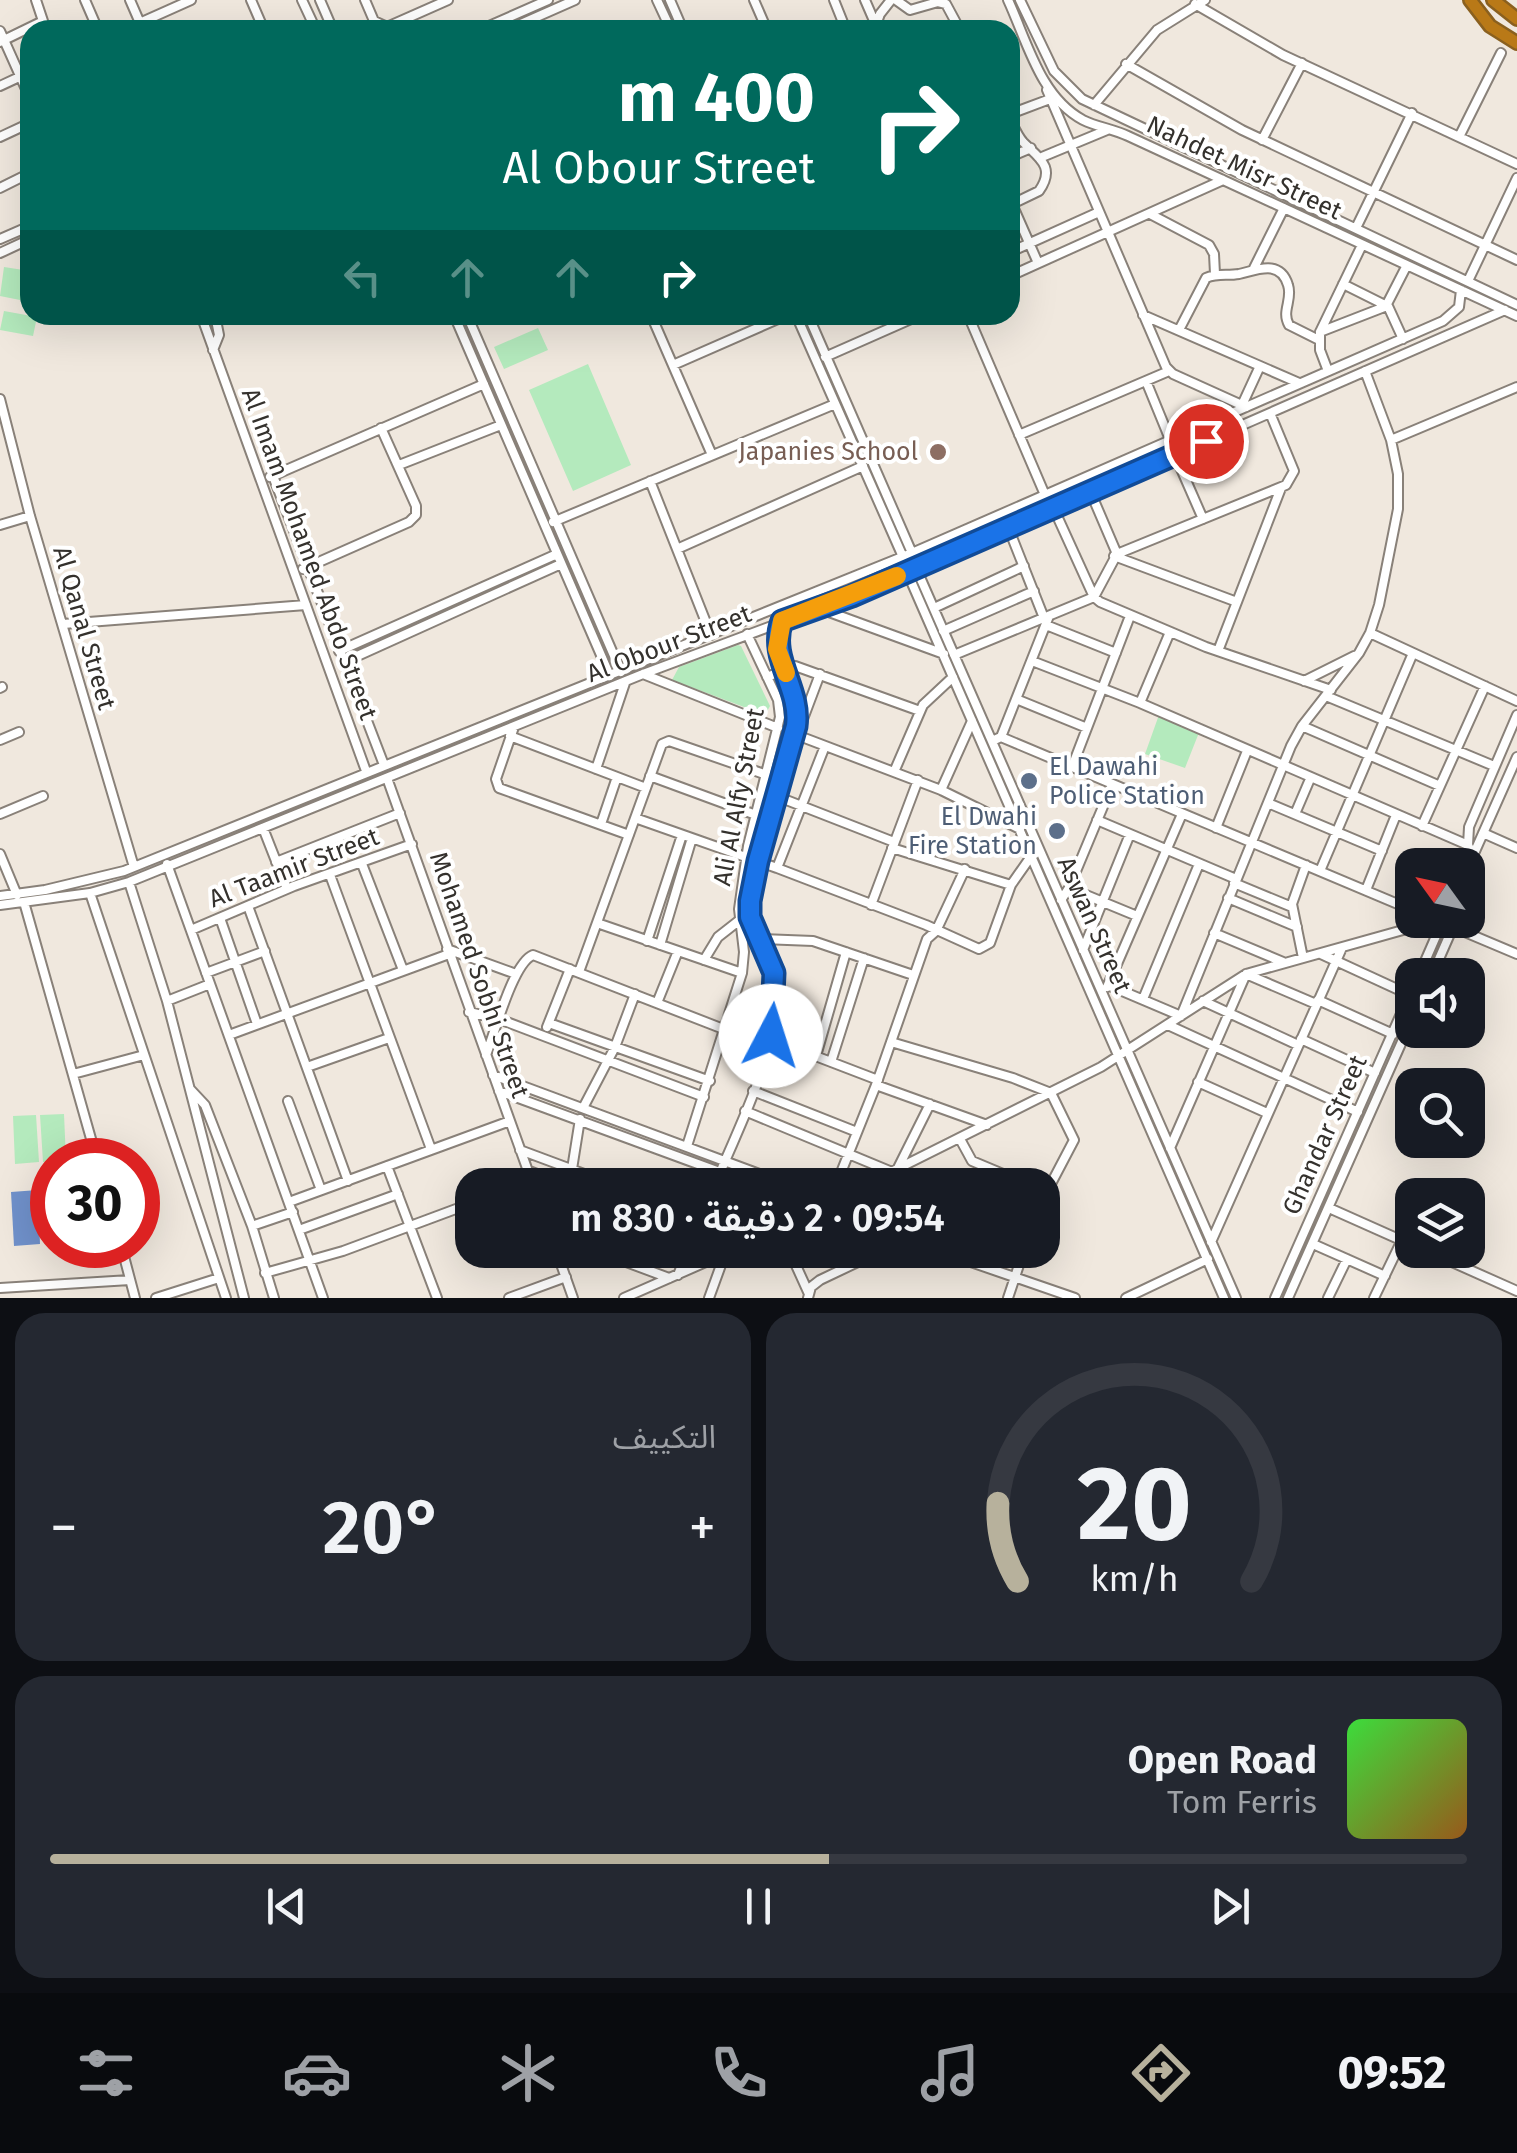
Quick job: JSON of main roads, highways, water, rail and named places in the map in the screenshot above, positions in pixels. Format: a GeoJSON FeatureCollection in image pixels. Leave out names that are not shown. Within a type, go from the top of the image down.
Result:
{"type":"FeatureCollection","features":[{"type":"Feature","properties":{"kind":"highway"},"geometry":{"type":"LineString","coordinates":[[1470,0],[1482,18],[1517,42]]}},
{"type":"Feature","properties":{"kind":"highway"},"geometry":{"type":"LineString","coordinates":[[1493,0],[1512,16],[1498,32]]}},
{"type":"Feature","properties":{"kind":"water"},"geometry":{"type":"Polygon","coordinates":[[[30,1191],[30,1245],[14,1246],[11,1192],[30,1191]]]}},
{"type":"Feature","properties":{"kind":"place","name":"Japanies School"},"geometry":{"type":"Point","coordinates":[938,452]}},
{"type":"Feature","properties":{"kind":"place","name":"El Dawahi Police Station"},"geometry":{"type":"Point","coordinates":[1029,781]}},
{"type":"Feature","properties":{"kind":"place","name":"El Dwahi Fire Station"},"geometry":{"type":"Point","coordinates":[1057,831]}}]}
